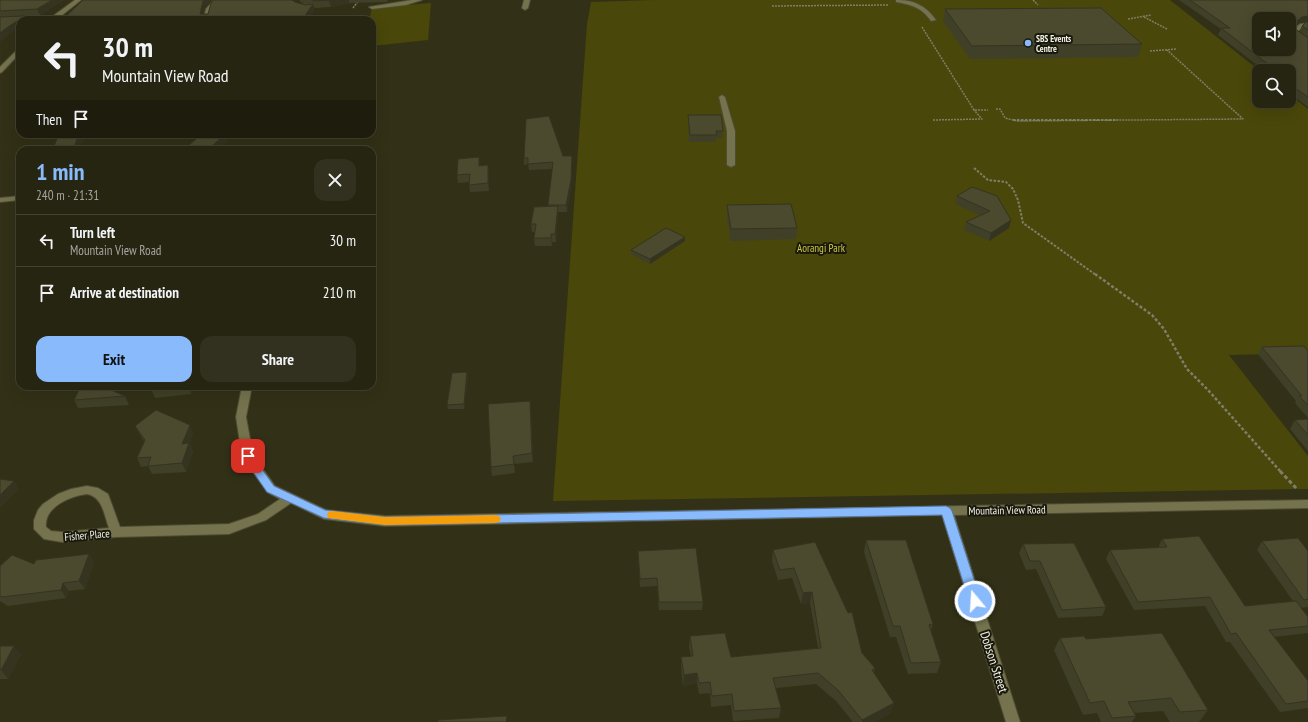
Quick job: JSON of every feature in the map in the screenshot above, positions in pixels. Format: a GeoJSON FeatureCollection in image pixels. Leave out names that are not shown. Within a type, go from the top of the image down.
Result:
{"type":"FeatureCollection","features":[{"type":"Feature","properties":{"kind":"street"},"geometry":{"type":"LineString","coordinates":[[57,16],[78,0]]}},
{"type":"Feature","properties":{"kind":"street"},"geometry":{"type":"LineString","coordinates":[[207,16],[209,9],[217,0]]}},
{"type":"Feature","properties":{"kind":"street"},"geometry":{"type":"LineString","coordinates":[[372,7],[406,4],[419,0]]}},
{"type":"Feature","properties":{"kind":"street"},"geometry":{"type":"LineString","coordinates":[[525,8],[527,0]]}},
{"type":"Feature","properties":{"kind":"street"},"geometry":{"type":"LineString","coordinates":[[898,1],[913,3],[923,7],[933,20]]}},
{"type":"Feature","properties":{"kind":"street"},"geometry":{"type":"LineString","coordinates":[[0,20],[16,20]]}},
{"type":"Feature","properties":{"kind":"street"},"geometry":{"type":"LineString","coordinates":[[1308,25],[1302,25],[1293,32],[1308,43]]}},
{"type":"Feature","properties":{"kind":"street"},"geometry":{"type":"LineString","coordinates":[[0,71],[16,54]]}},
{"type":"Feature","properties":{"kind":"street"},"geometry":{"type":"LineString","coordinates":[[722,97],[731,131],[730,165]]}},
{"type":"Feature","properties":{"kind":"street"},"geometry":{"type":"LineString","coordinates":[[0,200],[16,198]]}},
{"type":"Feature","properties":{"kind":"street","name":"Mountain View Road"},"geometry":{"type":"LineString","coordinates":[[246,390],[241,416],[248,456],[271,489],[324,514],[385,521],[1308,504]]}},
{"type":"Feature","properties":{"kind":"street","name":"Fisher Place"},"geometry":{"type":"LineString","coordinates":[[116,532],[104,497],[93,491],[79,491],[57,499],[44,511],[40,519],[40,529],[48,536],[62,538],[116,532],[229,529],[262,516],[290,498]]}},
{"type":"Feature","properties":{"kind":"street","name":"Dobson Street"},"geometry":{"type":"LineString","coordinates":[[946,511],[1013,722]]}},
{"type":"Feature","properties":{"kind":"path"},"geometry":{"type":"LineString","coordinates":[[353,8],[358,0]]}},
{"type":"Feature","properties":{"kind":"path"},"geometry":{"type":"LineString","coordinates":[[1033,0],[1038,5]]}},
{"type":"Feature","properties":{"kind":"path"},"geometry":{"type":"LineString","coordinates":[[772,6],[893,5]]}},
{"type":"Feature","properties":{"kind":"path"},"geometry":{"type":"LineString","coordinates":[[1128,19],[1151,15]]}},
{"type":"Feature","properties":{"kind":"path"},"geometry":{"type":"LineString","coordinates":[[1144,17],[1167,29]]}},
{"type":"Feature","properties":{"kind":"path"},"geometry":{"type":"LineString","coordinates":[[922,27],[974,110],[982,119],[933,120]]}},
{"type":"Feature","properties":{"kind":"path"},"geometry":{"type":"LineString","coordinates":[[1150,51],[1177,49]]}},
{"type":"Feature","properties":{"kind":"path"},"geometry":{"type":"LineString","coordinates":[[996,110],[1000,109],[1006,118],[1017,121],[1243,119],[1166,50]]}},
{"type":"Feature","properties":{"kind":"path"},"geometry":{"type":"LineString","coordinates":[[974,110],[988,110]]}},
{"type":"Feature","properties":{"kind":"path"},"geometry":{"type":"LineString","coordinates":[[974,168],[988,180],[1006,182],[1013,189],[1018,200],[1023,224],[1152,315],[1164,329],[1187,369],[1264,452],[1300,494]]}},
{"type":"Feature","properties":{"kind":"green space","name":"Aorangi Park"},"geometry":{"type":"Polygon","coordinates":[[[654,0],[1170,0],[1252,65],[1252,108],[1296,108],[1296,100],[1308,109],[1308,353],[1229,355],[1308,456],[1308,489],[553,501],[587,24],[591,2],[654,0]]]}},
{"type":"Feature","properties":{"kind":"green space"},"geometry":{"type":"Polygon","coordinates":[[[431,3],[428,40],[376,46],[376,16],[370,16],[372,8],[431,3]]]}},
{"type":"Feature","properties":{"kind":"building"},"geometry":{"type":"Polygon","coordinates":[[[0,0],[52,0],[37,9],[0,11],[0,0]]]}},
{"type":"Feature","properties":{"kind":"building"},"geometry":{"type":"Polygon","coordinates":[[[83,0],[204,0],[200,14],[208,14],[211,3],[214,0],[292,0],[305,5],[313,4],[305,16],[66,16],[83,0]]]}},
{"type":"Feature","properties":{"kind":"building"},"geometry":{"type":"Polygon","coordinates":[[[1190,0],[1308,0],[1308,16],[1302,17],[1296,22],[1296,12],[1252,12],[1252,52],[1221,28],[1230,28],[1190,0]]]}},
{"type":"Feature","properties":{"kind":"building"},"geometry":{"type":"Polygon","coordinates":[[[1101,8],[1142,44],[972,46],[945,9],[1101,8]]]}},
{"type":"Feature","properties":{"kind":"building"},"geometry":{"type":"Polygon","coordinates":[[[16,16],[16,22],[0,33],[0,17],[16,16]]]}},
{"type":"Feature","properties":{"kind":"building"},"geometry":{"type":"Polygon","coordinates":[[[1308,22],[1308,30],[1302,26],[1308,22]]]}},
{"type":"Feature","properties":{"kind":"building"},"geometry":{"type":"Polygon","coordinates":[[[1296,30],[1308,38],[1308,97],[1296,89],[1296,64],[1268,64],[1257,56],[1296,56],[1296,30]]]}},
{"type":"Feature","properties":{"kind":"building"},"geometry":{"type":"Polygon","coordinates":[[[688,115],[721,115],[723,131],[716,131],[717,135],[690,135],[688,115]]]}},
{"type":"Feature","properties":{"kind":"building"},"geometry":{"type":"Polygon","coordinates":[[[549,116],[563,156],[572,156],[571,180],[566,205],[548,205],[553,162],[528,164],[528,158],[524,158],[526,119],[549,116]]]}},
{"type":"Feature","properties":{"kind":"building"},"geometry":{"type":"Polygon","coordinates":[[[57,138],[78,138],[74,146],[54,146],[57,138]]]}},
{"type":"Feature","properties":{"kind":"building"},"geometry":{"type":"Polygon","coordinates":[[[197,138],[221,138],[212,146],[188,146],[197,138]]]}},
{"type":"Feature","properties":{"kind":"building"},"geometry":{"type":"Polygon","coordinates":[[[479,157],[479,166],[488,165],[488,183],[469,185],[470,174],[457,175],[458,159],[479,157]]]}},
{"type":"Feature","properties":{"kind":"building"},"geometry":{"type":"Polygon","coordinates":[[[972,187],[997,196],[1011,220],[991,233],[966,222],[990,211],[957,196],[972,187]]]}},
{"type":"Feature","properties":{"kind":"building"},"geometry":{"type":"Polygon","coordinates":[[[791,204],[797,228],[731,229],[727,205],[791,204]]]}},
{"type":"Feature","properties":{"kind":"building"},"geometry":{"type":"Polygon","coordinates":[[[558,206],[555,234],[551,234],[551,238],[534,238],[536,224],[531,224],[534,207],[558,206]]]}},
{"type":"Feature","properties":{"kind":"building"},"geometry":{"type":"Polygon","coordinates":[[[666,228],[685,237],[650,259],[631,250],[666,228]]]}},
{"type":"Feature","properties":{"kind":"building"},"geometry":{"type":"Polygon","coordinates":[[[1304,346],[1308,351],[1308,405],[1299,396],[1302,396],[1262,347],[1304,346]]]}},
{"type":"Feature","properties":{"kind":"building"},"geometry":{"type":"Polygon","coordinates":[[[467,372],[464,404],[447,405],[452,373],[467,372]]]}},
{"type":"Feature","properties":{"kind":"building"},"geometry":{"type":"Polygon","coordinates":[[[79,390],[111,390],[125,396],[74,400],[79,390]]]}},
{"type":"Feature","properties":{"kind":"building"},"geometry":{"type":"Polygon","coordinates":[[[530,401],[532,453],[513,456],[514,464],[491,467],[488,404],[530,401]]]}},
{"type":"Feature","properties":{"kind":"building"},"geometry":{"type":"Polygon","coordinates":[[[156,410],[190,425],[182,444],[189,443],[182,463],[148,466],[151,457],[137,458],[145,440],[135,426],[156,410]]]}},
{"type":"Feature","properties":{"kind":"building"},"geometry":{"type":"Polygon","coordinates":[[[1308,419],[1308,435],[1295,420],[1308,419]]]}},
{"type":"Feature","properties":{"kind":"building"},"geometry":{"type":"Polygon","coordinates":[[[0,479],[14,481],[0,495],[0,479]]]}},
{"type":"Feature","properties":{"kind":"building"},"geometry":{"type":"Polygon","coordinates":[[[1199,536],[1245,606],[1296,601],[1308,617],[1308,626],[1269,630],[1308,681],[1308,701],[1286,704],[1236,633],[1231,634],[1210,597],[1138,602],[1110,550],[1167,547],[1162,539],[1199,536]]]}},
{"type":"Feature","properties":{"kind":"building"},"geometry":{"type":"Polygon","coordinates":[[[1298,538],[1308,551],[1308,599],[1304,600],[1262,541],[1298,538]]]}},
{"type":"Feature","properties":{"kind":"building"},"geometry":{"type":"Polygon","coordinates":[[[866,540],[906,540],[933,624],[929,625],[941,662],[911,663],[900,626],[893,626],[866,540]]]}},
{"type":"Feature","properties":{"kind":"building"},"geometry":{"type":"Polygon","coordinates":[[[815,542],[848,613],[852,612],[862,653],[875,668],[872,670],[894,703],[862,720],[838,690],[818,673],[773,678],[781,708],[734,711],[732,694],[712,696],[710,682],[699,683],[697,673],[684,675],[681,657],[693,656],[690,636],[725,633],[731,657],[821,648],[812,592],[803,593],[794,568],[780,570],[773,550],[815,542]]]}},
{"type":"Feature","properties":{"kind":"building"},"geometry":{"type":"Polygon","coordinates":[[[1074,543],[1106,607],[1062,610],[1040,561],[1030,561],[1023,544],[1074,543]]]}},
{"type":"Feature","properties":{"kind":"building"},"geometry":{"type":"Polygon","coordinates":[[[696,548],[703,602],[659,602],[657,578],[640,579],[638,551],[696,548]]]}},
{"type":"Feature","properties":{"kind":"building"},"geometry":{"type":"Polygon","coordinates":[[[89,554],[79,581],[63,583],[61,590],[0,596],[0,566],[12,555],[34,564],[36,560],[89,554]]]}},
{"type":"Feature","properties":{"kind":"building"},"geometry":{"type":"Polygon","coordinates":[[[1162,633],[1208,710],[1180,712],[1171,698],[1128,702],[1136,716],[1112,718],[1104,701],[1090,703],[1060,638],[1084,636],[1086,639],[1162,633]]]}},
{"type":"Feature","properties":{"kind":"building"},"geometry":{"type":"Polygon","coordinates":[[[0,646],[14,646],[1,670],[0,670],[0,646]]]}},
{"type":"Feature","properties":{"kind":"building"},"geometry":{"type":"Polygon","coordinates":[[[507,716],[506,722],[438,722],[438,720],[507,716]]]}},
{"type":"Feature","properties":{"kind":"slow traffic"},"geometry":{"type":"LineString","coordinates":[[332,515],[385,521],[495,519]]}},
{"type":"Feature","properties":{"kind":"place","name":"SBS Events Centre"},"geometry":{"type":"Point","coordinates":[1028,43]}},
{"type":"Feature","properties":{"kind":"route"},"geometry":{"type":"LineString","coordinates":[[248,456],[271,489],[324,514],[385,521],[946,511],[975,601]]}}]}
